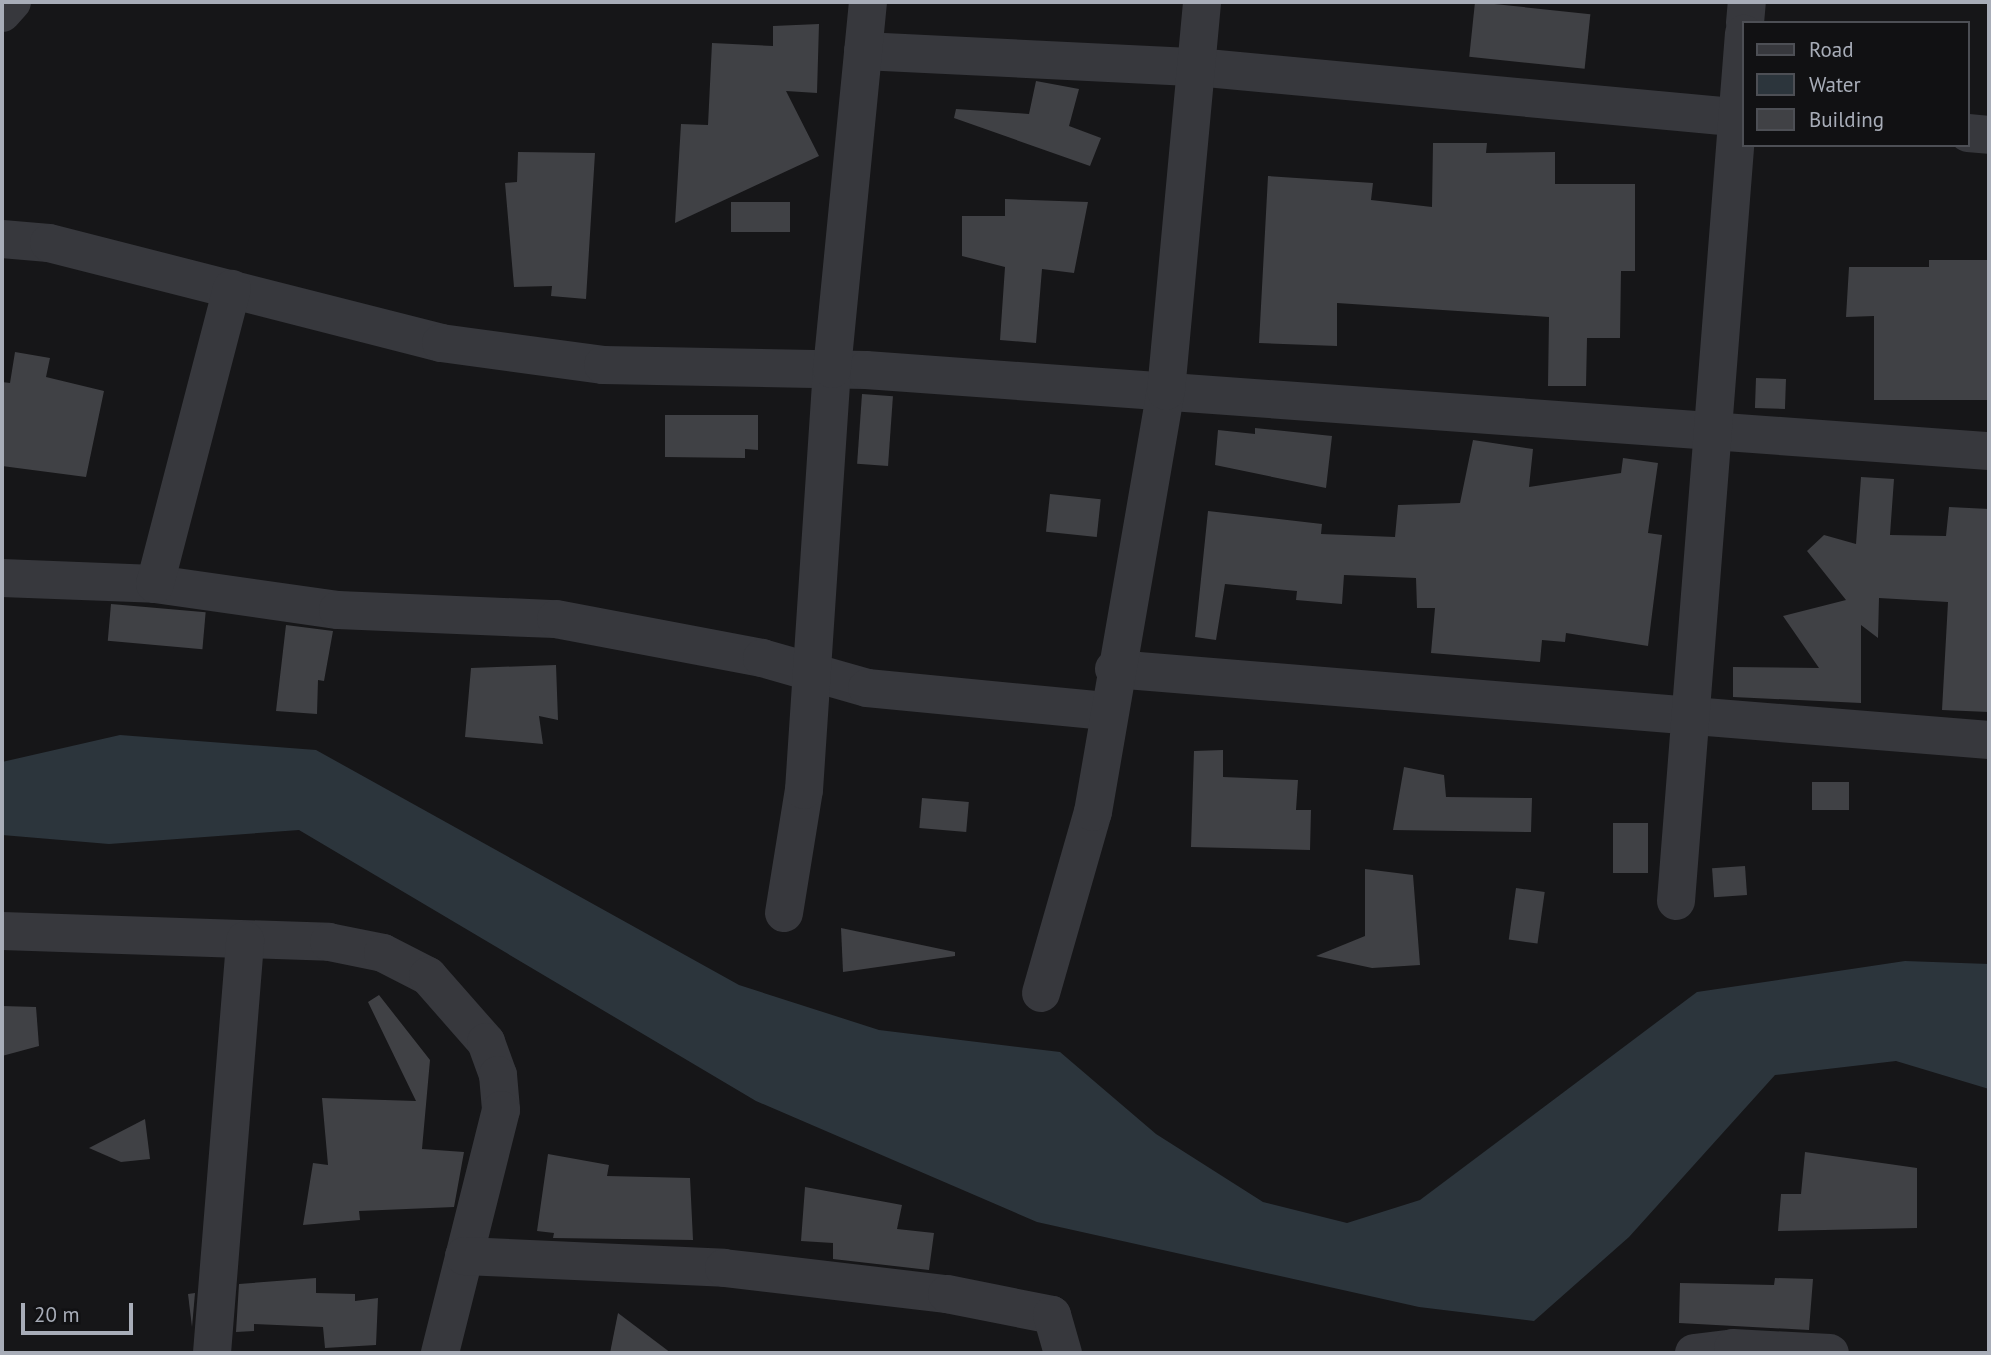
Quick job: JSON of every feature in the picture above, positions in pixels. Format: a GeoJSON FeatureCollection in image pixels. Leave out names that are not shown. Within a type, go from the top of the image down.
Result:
{"type":"FeatureCollection","features":[{"type":"Feature","properties":{"kind":"street"},"geometry":{"type":"LineString","coordinates":[[2,13],[12,2]]}},
{"type":"Feature","properties":{"kind":"street"},"geometry":{"type":"LineString","coordinates":[[784,913],[814,675],[832,369],[868,2]]}},
{"type":"Feature","properties":{"kind":"street"},"geometry":{"type":"LineString","coordinates":[[1041,993],[1087,838],[1106,711],[1166,390],[1202,2]]}},
{"type":"Feature","properties":{"kind":"street"},"geometry":{"type":"LineString","coordinates":[[1745,21],[1747,2]]}},
{"type":"Feature","properties":{"kind":"street"},"geometry":{"type":"LineString","coordinates":[[863,51],[1196,67],[1741,118]]}},
{"type":"Feature","properties":{"kind":"street"},"geometry":{"type":"LineString","coordinates":[[1676,901],[1693,712],[1710,430],[1742,90]]}},
{"type":"Feature","properties":{"kind":"street"},"geometry":{"type":"LineString","coordinates":[[1970,133],[1989,135]]}},
{"type":"Feature","properties":{"kind":"street"},"geometry":{"type":"LineString","coordinates":[[2,239],[49,243],[441,343],[603,365],[832,369],[1166,390],[1989,451]]}},
{"type":"Feature","properties":{"kind":"street"},"geometry":{"type":"LineString","coordinates":[[155,584],[232,289]]}},
{"type":"Feature","properties":{"kind":"street"},"geometry":{"type":"LineString","coordinates":[[2,578],[155,584],[338,610],[556,619],[762,658],[814,675],[908,693],[1106,711]]}},
{"type":"Feature","properties":{"kind":"street"},"geometry":{"type":"LineString","coordinates":[[1114,669],[1693,712],[1989,740]]}},
{"type":"Feature","properties":{"kind":"street"},"geometry":{"type":"LineString","coordinates":[[2,930],[329,942],[383,953],[428,976],[486,1042],[498,1074],[500,1110],[440,1353]]}},
{"type":"Feature","properties":{"kind":"street"},"geometry":{"type":"LineString","coordinates":[[212,1353],[245,940]]}},
{"type":"Feature","properties":{"kind":"street"},"geometry":{"type":"LineString","coordinates":[[464,1256],[724,1268],[947,1294],[1052,1315],[1063,1353]]}},
{"type":"Feature","properties":{"kind":"street"},"geometry":{"type":"LineString","coordinates":[[1694,1353],[1733,1348],[1829,1353]]}},
{"type":"Feature","properties":{"kind":"water"},"geometry":{"type":"Polygon","coordinates":[[[120,735],[316,750],[739,985],[879,1030],[1060,1052],[1156,1134],[1263,1202],[1347,1223],[1420,1200],[1697,992],[1905,961],[1989,964],[1989,1089],[1896,1061],[1775,1075],[1629,1237],[1534,1321],[1419,1307],[1037,1222],[756,1101],[299,830],[109,844],[2,835],[2,762],[120,735]]]}},
{"type":"Feature","properties":{"kind":"building"},"geometry":{"type":"Polygon","coordinates":[[[1475,2],[1590,14],[1585,69],[1469,57],[1475,2]]]}},
{"type":"Feature","properties":{"kind":"building"},"geometry":{"type":"Polygon","coordinates":[[[819,24],[817,93],[786,91],[819,156],[675,223],[681,124],[708,125],[712,43],[773,46],[773,26],[819,24]]]}},
{"type":"Feature","properties":{"kind":"building"},"geometry":{"type":"Polygon","coordinates":[[[1036,81],[1079,89],[1069,126],[1101,138],[1090,166],[954,118],[956,109],[1029,114],[1036,81]]]}},
{"type":"Feature","properties":{"kind":"building"},"geometry":{"type":"Polygon","coordinates":[[[1433,143],[1487,143],[1486,153],[1555,152],[1555,184],[1635,184],[1635,271],[1621,271],[1620,338],[1587,338],[1586,386],[1548,386],[1549,317],[1337,303],[1337,346],[1259,343],[1268,176],[1373,183],[1371,200],[1432,207],[1433,143]]]}},
{"type":"Feature","properties":{"kind":"building"},"geometry":{"type":"Polygon","coordinates":[[[518,152],[595,153],[586,299],[551,296],[552,286],[514,287],[505,183],[517,182],[518,152]]]}},
{"type":"Feature","properties":{"kind":"building"},"geometry":{"type":"Polygon","coordinates":[[[1005,199],[1088,202],[1074,273],[1042,269],[1036,343],[1000,340],[1005,267],[962,256],[962,216],[1005,216],[1005,199]]]}},
{"type":"Feature","properties":{"kind":"building"},"geometry":{"type":"Polygon","coordinates":[[[731,202],[790,202],[790,232],[731,232],[731,202]]]}},
{"type":"Feature","properties":{"kind":"building"},"geometry":{"type":"Polygon","coordinates":[[[1929,260],[1989,260],[1989,400],[1874,400],[1874,316],[1846,317],[1849,267],[1929,267],[1929,260]]]}},
{"type":"Feature","properties":{"kind":"building"},"geometry":{"type":"Polygon","coordinates":[[[15,352],[50,358],[46,377],[104,391],[86,477],[2,466],[2,382],[10,383],[15,352]]]}},
{"type":"Feature","properties":{"kind":"building"},"geometry":{"type":"Polygon","coordinates":[[[1756,378],[1786,379],[1785,409],[1755,408],[1756,378]]]}},
{"type":"Feature","properties":{"kind":"building"},"geometry":{"type":"Polygon","coordinates":[[[862,394],[893,396],[888,466],[857,464],[862,394]]]}},
{"type":"Feature","properties":{"kind":"building"},"geometry":{"type":"Polygon","coordinates":[[[665,415],[758,415],[758,450],[745,449],[745,458],[665,457],[665,415]]]}},
{"type":"Feature","properties":{"kind":"building"},"geometry":{"type":"Polygon","coordinates":[[[1255,428],[1332,436],[1326,488],[1215,465],[1218,430],[1255,434],[1255,428]]]}},
{"type":"Feature","properties":{"kind":"building"},"geometry":{"type":"Polygon","coordinates":[[[1473,440],[1533,449],[1529,487],[1621,473],[1623,458],[1658,463],[1648,533],[1662,535],[1648,646],[1566,633],[1565,642],[1542,640],[1540,662],[1431,653],[1435,608],[1417,608],[1416,578],[1344,575],[1342,604],[1296,600],[1297,591],[1225,584],[1216,640],[1195,637],[1208,511],[1322,524],[1321,534],[1395,537],[1398,505],[1460,503],[1473,440]]]}},
{"type":"Feature","properties":{"kind":"building"},"geometry":{"type":"Polygon","coordinates":[[[1861,477],[1894,479],[1890,535],[1946,536],[1949,507],[1989,509],[1989,712],[1942,710],[1948,602],[1879,598],[1878,638],[1861,625],[1861,703],[1733,697],[1733,667],[1819,668],[1783,616],[1846,600],[1807,551],[1824,535],[1856,544],[1861,477]]]}},
{"type":"Feature","properties":{"kind":"building"},"geometry":{"type":"Polygon","coordinates":[[[1050,494],[1101,499],[1097,537],[1046,532],[1050,494]]]}},
{"type":"Feature","properties":{"kind":"building"},"geometry":{"type":"Polygon","coordinates":[[[111,604],[206,612],[202,649],[108,641],[111,604]]]}},
{"type":"Feature","properties":{"kind":"building"},"geometry":{"type":"Polygon","coordinates":[[[286,625],[333,631],[324,681],[318,680],[317,714],[276,711],[286,625]]]}},
{"type":"Feature","properties":{"kind":"building"},"geometry":{"type":"Polygon","coordinates":[[[556,665],[558,720],[539,716],[543,744],[465,737],[471,668],[556,665]]]}},
{"type":"Feature","properties":{"kind":"building"},"geometry":{"type":"Polygon","coordinates":[[[1223,750],[1223,777],[1298,780],[1296,810],[1311,810],[1310,850],[1191,847],[1194,751],[1223,750]]]}},
{"type":"Feature","properties":{"kind":"building"},"geometry":{"type":"Polygon","coordinates":[[[1404,767],[1444,775],[1446,797],[1532,798],[1531,832],[1393,830],[1404,767]]]}},
{"type":"Feature","properties":{"kind":"building"},"geometry":{"type":"Polygon","coordinates":[[[1812,782],[1849,782],[1849,810],[1812,810],[1812,782]]]}},
{"type":"Feature","properties":{"kind":"building"},"geometry":{"type":"Polygon","coordinates":[[[922,798],[969,802],[966,832],[919,828],[922,798]]]}},
{"type":"Feature","properties":{"kind":"building"},"geometry":{"type":"Polygon","coordinates":[[[1613,823],[1648,823],[1648,873],[1613,873],[1613,823]]]}},
{"type":"Feature","properties":{"kind":"building"},"geometry":{"type":"Polygon","coordinates":[[[1745,866],[1747,895],[1714,897],[1712,868],[1745,866]]]}},
{"type":"Feature","properties":{"kind":"building"},"geometry":{"type":"Polygon","coordinates":[[[1365,869],[1413,875],[1420,965],[1372,968],[1316,956],[1365,936],[1365,869]]]}},
{"type":"Feature","properties":{"kind":"building"},"geometry":{"type":"Polygon","coordinates":[[[1516,888],[1545,892],[1537,944],[1509,939],[1516,888]]]}},
{"type":"Feature","properties":{"kind":"building"},"geometry":{"type":"Polygon","coordinates":[[[841,928],[955,952],[955,956],[843,972],[841,928]]]}},
{"type":"Feature","properties":{"kind":"building"},"geometry":{"type":"Polygon","coordinates":[[[379,995],[430,1060],[422,1149],[464,1152],[454,1207],[359,1211],[360,1220],[303,1225],[313,1163],[328,1165],[322,1098],[416,1101],[368,1002],[379,995]]]}},
{"type":"Feature","properties":{"kind":"building"},"geometry":{"type":"Polygon","coordinates":[[[2,1006],[36,1007],[39,1046],[2,1056],[2,1006]]]}},
{"type":"Feature","properties":{"kind":"building"},"geometry":{"type":"Polygon","coordinates":[[[145,1119],[150,1159],[121,1162],[89,1148],[145,1119]]]}},
{"type":"Feature","properties":{"kind":"building"},"geometry":{"type":"Polygon","coordinates":[[[1805,1152],[1917,1168],[1917,1228],[1778,1231],[1781,1194],[1801,1194],[1805,1152]]]}},
{"type":"Feature","properties":{"kind":"building"},"geometry":{"type":"Polygon","coordinates":[[[548,1154],[609,1165],[607,1176],[690,1178],[693,1240],[553,1238],[554,1233],[537,1231],[548,1154]]]}},
{"type":"Feature","properties":{"kind":"building"},"geometry":{"type":"Polygon","coordinates":[[[805,1187],[902,1205],[897,1229],[934,1233],[929,1270],[833,1259],[833,1243],[801,1241],[805,1187]]]}},
{"type":"Feature","properties":{"kind":"building"},"geometry":{"type":"Polygon","coordinates":[[[316,1278],[316,1293],[355,1294],[355,1301],[378,1298],[376,1345],[325,1348],[323,1327],[254,1324],[254,1331],[236,1332],[239,1284],[316,1278]]]}},
{"type":"Feature","properties":{"kind":"building"},"geometry":{"type":"Polygon","coordinates":[[[1775,1278],[1813,1279],[1809,1330],[1679,1323],[1680,1283],[1774,1285],[1775,1278]]]}},
{"type":"Feature","properties":{"kind":"building"},"geometry":{"type":"Polygon","coordinates":[[[195,1293],[192,1327],[188,1294],[195,1293]]]}},
{"type":"Feature","properties":{"kind":"building"},"geometry":{"type":"Polygon","coordinates":[[[618,1313],[671,1353],[610,1353],[618,1313]]]}}]}
